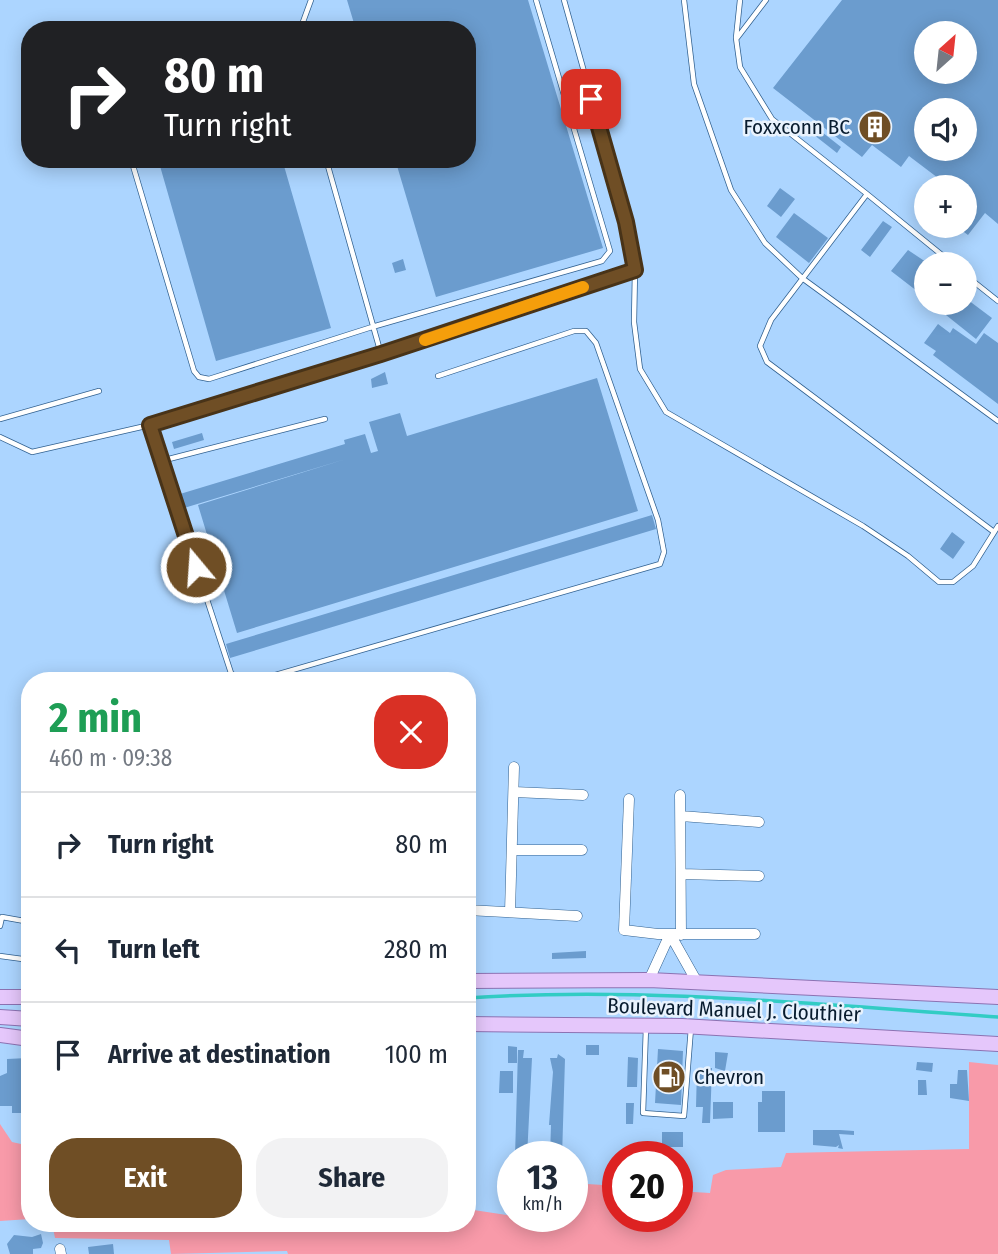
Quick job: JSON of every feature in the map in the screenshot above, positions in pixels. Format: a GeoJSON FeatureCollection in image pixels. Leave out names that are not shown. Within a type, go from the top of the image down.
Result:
{"type":"FeatureCollection","features":[{"type":"Feature","properties":{"kind":"main road","name":"Boulevard Manuel J. Clouthier"},"geometry":{"type":"LineString","coordinates":[[476,979],[649,980],[998,997]]}},
{"type":"Feature","properties":{"kind":"main road"},"geometry":{"type":"LineString","coordinates":[[0,997],[21,997]]}},
{"type":"Feature","properties":{"kind":"main road"},"geometry":{"type":"LineString","coordinates":[[0,1017],[21,1018]]}},
{"type":"Feature","properties":{"kind":"main road","name":"Boulevard Manuel J. Clouthier"},"geometry":{"type":"LineString","coordinates":[[476,1024],[691,1027],[998,1044]]}},
{"type":"Feature","properties":{"kind":"main road"},"geometry":{"type":"LineString","coordinates":[[0,1035],[21,1039]]}},
{"type":"Feature","properties":{"kind":"main road"},"geometry":{"type":"LineString","coordinates":[[0,1046],[21,1042]]}},
{"type":"Feature","properties":{"kind":"street"},"geometry":{"type":"LineString","coordinates":[[510,912],[514,767]]}},
{"type":"Feature","properties":{"kind":"street"},"geometry":{"type":"LineString","coordinates":[[514,792],[583,795]]}},
{"type":"Feature","properties":{"kind":"street"},"geometry":{"type":"LineString","coordinates":[[680,795],[681,935]]}},
{"type":"Feature","properties":{"kind":"street"},"geometry":{"type":"LineString","coordinates":[[629,799],[624,930],[681,935],[755,934]]}},
{"type":"Feature","properties":{"kind":"street"},"geometry":{"type":"LineString","coordinates":[[681,816],[759,822]]}},
{"type":"Feature","properties":{"kind":"street"},"geometry":{"type":"LineString","coordinates":[[513,850],[582,850]]}},
{"type":"Feature","properties":{"kind":"street"},"geometry":{"type":"LineString","coordinates":[[681,874],[759,876]]}},
{"type":"Feature","properties":{"kind":"street"},"geometry":{"type":"LineString","coordinates":[[476,910],[577,916]]}},
{"type":"Feature","properties":{"kind":"street"},"geometry":{"type":"LineString","coordinates":[[649,980],[670,934]]}},
{"type":"Feature","properties":{"kind":"street"},"geometry":{"type":"LineString","coordinates":[[670,934],[697,982]]}},
{"type":"Feature","properties":{"kind":"lane"},"geometry":{"type":"LineString","coordinates":[[303,21],[311,0]]}},
{"type":"Feature","properties":{"kind":"lane"},"geometry":{"type":"LineString","coordinates":[[134,168],[194,371],[200,377],[209,379],[608,257],[610,251],[536,0]]}},
{"type":"Feature","properties":{"kind":"lane"},"geometry":{"type":"LineString","coordinates":[[564,0],[626,222],[635,270],[634,322],[640,369],[666,412],[863,526],[908,556],[939,582],[953,582],[973,566],[998,526]]}},
{"type":"Feature","properties":{"kind":"lane"},"geometry":{"type":"LineString","coordinates":[[684,0],[694,85],[731,190],[765,243],[802,278],[998,421]]}},
{"type":"Feature","properties":{"kind":"lane"},"geometry":{"type":"LineString","coordinates":[[740,0],[736,38],[740,67],[772,119],[938,252]]}},
{"type":"Feature","properties":{"kind":"lane"},"geometry":{"type":"LineString","coordinates":[[736,38],[766,0]]}},
{"type":"Feature","properties":{"kind":"lane"},"geometry":{"type":"LineString","coordinates":[[328,168],[381,354]]}},
{"type":"Feature","properties":{"kind":"lane"},"geometry":{"type":"LineString","coordinates":[[867,194],[771,320],[760,346],[767,362],[994,532]]}},
{"type":"Feature","properties":{"kind":"lane"},"geometry":{"type":"LineString","coordinates":[[0,437],[32,452],[150,425],[381,354],[635,270]]}},
{"type":"Feature","properties":{"kind":"lane"},"geometry":{"type":"LineString","coordinates":[[977,284],[998,301]]}},
{"type":"Feature","properties":{"kind":"lane"},"geometry":{"type":"LineString","coordinates":[[285,672],[660,564],[664,552],[657,520],[596,343],[586,331],[574,331],[438,376]]}},
{"type":"Feature","properties":{"kind":"lane"},"geometry":{"type":"LineString","coordinates":[[0,419],[99,391]]}},
{"type":"Feature","properties":{"kind":"lane"},"geometry":{"type":"LineString","coordinates":[[162,461],[325,419]]}},
{"type":"Feature","properties":{"kind":"lane"},"geometry":{"type":"LineString","coordinates":[[150,425],[231,672]]}},
{"type":"Feature","properties":{"kind":"lane"},"geometry":{"type":"LineString","coordinates":[[0,926],[2,917],[21,920]]}},
{"type":"Feature","properties":{"kind":"lane"},"geometry":{"type":"LineString","coordinates":[[0,956],[21,959]]}},
{"type":"Feature","properties":{"kind":"lane"},"geometry":{"type":"LineString","coordinates":[[646,1026],[643,1113],[684,1116],[691,1027]]}},
{"type":"Feature","properties":{"kind":"shaded area"},"geometry":{"type":"Polygon","coordinates":[[[969,1062],[998,1065],[998,1254],[288,1254],[287,1251],[171,1254],[169,1240],[55,1238],[54,1232],[476,1232],[476,1210],[497,1214],[497,1232],[588,1232],[588,1184],[602,1185],[602,1232],[693,1232],[693,1192],[710,1193],[713,1175],[726,1170],[781,1167],[786,1153],[969,1149],[969,1062]]]}},
{"type":"Feature","properties":{"kind":"shaded area"},"geometry":{"type":"Polygon","coordinates":[[[0,1124],[12,1142],[21,1144],[21,1220],[0,1221],[0,1124]]]}},
{"type":"Feature","properties":{"kind":"building"},"geometry":{"type":"Polygon","coordinates":[[[347,0],[528,0],[603,248],[436,297],[398,168],[476,168],[476,21],[353,21],[347,0]]]}},
{"type":"Feature","properties":{"kind":"building","name":"Foxxconn BC"},"geometry":{"type":"Polygon","coordinates":[[[842,0],[998,0],[998,224],[985,213],[977,223],[977,175],[934,175],[916,161],[977,161],[977,98],[914,98],[914,160],[909,156],[901,167],[872,145],[862,157],[773,88],[842,0]]]}},
{"type":"Feature","properties":{"kind":"building"},"geometry":{"type":"Polygon","coordinates":[[[813,125],[841,147],[837,153],[809,131],[813,125]]]}},
{"type":"Feature","properties":{"kind":"building"},"geometry":{"type":"Polygon","coordinates":[[[161,168],[285,168],[331,328],[216,361],[161,168]]]}},
{"type":"Feature","properties":{"kind":"building"},"geometry":{"type":"Polygon","coordinates":[[[780,188],[795,199],[781,217],[767,206],[780,188]]]}},
{"type":"Feature","properties":{"kind":"building"},"geometry":{"type":"Polygon","coordinates":[[[794,213],[828,238],[809,263],[776,237],[794,213]]]}},
{"type":"Feature","properties":{"kind":"building"},"geometry":{"type":"Polygon","coordinates":[[[883,221],[892,227],[870,257],[861,250],[883,221]]]}},
{"type":"Feature","properties":{"kind":"building"},"geometry":{"type":"Polygon","coordinates":[[[908,250],[914,254],[914,289],[891,271],[908,250]]]}},
{"type":"Feature","properties":{"kind":"building"},"geometry":{"type":"Polygon","coordinates":[[[403,259],[406,270],[395,273],[392,263],[403,259]]]}},
{"type":"Feature","properties":{"kind":"building"},"geometry":{"type":"Polygon","coordinates":[[[977,307],[992,318],[976,339],[946,315],[977,315],[977,307]]]}},
{"type":"Feature","properties":{"kind":"building"},"geometry":{"type":"Polygon","coordinates":[[[938,324],[950,333],[953,328],[976,344],[984,333],[998,343],[998,404],[933,355],[936,351],[924,343],[938,324]]]}},
{"type":"Feature","properties":{"kind":"building"},"geometry":{"type":"Polygon","coordinates":[[[385,372],[388,384],[372,388],[371,379],[385,372]]]}},
{"type":"Feature","properties":{"kind":"building"},"geometry":{"type":"Polygon","coordinates":[[[597,378],[638,511],[237,633],[198,505],[346,459],[184,508],[180,494],[345,444],[344,440],[365,434],[371,453],[378,451],[369,422],[400,413],[407,436],[597,378]]]}},
{"type":"Feature","properties":{"kind":"building"},"geometry":{"type":"Polygon","coordinates":[[[202,433],[204,440],[174,449],[172,442],[202,433]]]}},
{"type":"Feature","properties":{"kind":"building"},"geometry":{"type":"Polygon","coordinates":[[[652,515],[656,529],[230,658],[226,644],[652,515]]]}},
{"type":"Feature","properties":{"kind":"building"},"geometry":{"type":"Polygon","coordinates":[[[952,532],[965,542],[953,559],[940,549],[952,532]]]}},
{"type":"Feature","properties":{"kind":"building"},"geometry":{"type":"Polygon","coordinates":[[[586,951],[586,958],[552,959],[552,953],[586,951]]]}},
{"type":"Feature","properties":{"kind":"building"},"geometry":{"type":"Polygon","coordinates":[[[586,1045],[599,1045],[599,1055],[586,1055],[586,1045]]]}},
{"type":"Feature","properties":{"kind":"building"},"geometry":{"type":"Polygon","coordinates":[[[508,1046],[517,1047],[517,1063],[508,1063],[508,1046]]]}},
{"type":"Feature","properties":{"kind":"building","name":"Chevron"},"geometry":{"type":"Polygon","coordinates":[[[658,1049],[683,1051],[681,1105],[655,1103],[658,1049]]]}},
{"type":"Feature","properties":{"kind":"building"},"geometry":{"type":"Polygon","coordinates":[[[518,1050],[524,1050],[523,1058],[532,1058],[528,1141],[515,1141],[518,1050]]]}},
{"type":"Feature","properties":{"kind":"building"},"geometry":{"type":"Polygon","coordinates":[[[715,1052],[728,1053],[725,1071],[715,1068],[715,1052]]]}},
{"type":"Feature","properties":{"kind":"building"},"geometry":{"type":"Polygon","coordinates":[[[558,1054],[565,1059],[562,1141],[550,1141],[553,1072],[550,1058],[557,1058],[558,1054]]]}},
{"type":"Feature","properties":{"kind":"building"},"geometry":{"type":"Polygon","coordinates":[[[628,1057],[638,1058],[637,1087],[627,1087],[628,1057]]]}},
{"type":"Feature","properties":{"kind":"building"},"geometry":{"type":"Polygon","coordinates":[[[21,1058],[21,1113],[12,1113],[12,1106],[0,1106],[0,1076],[7,1073],[7,1059],[21,1058]]]}},
{"type":"Feature","properties":{"kind":"building"},"geometry":{"type":"Polygon","coordinates":[[[917,1062],[933,1063],[932,1072],[916,1070],[917,1062]]]}},
{"type":"Feature","properties":{"kind":"building"},"geometry":{"type":"Polygon","coordinates":[[[697,1068],[712,1068],[710,1123],[702,1123],[703,1107],[696,1107],[697,1068]]]}},
{"type":"Feature","properties":{"kind":"building"},"geometry":{"type":"Polygon","coordinates":[[[958,1070],[967,1070],[969,1101],[950,1098],[950,1084],[957,1084],[958,1070]]]}},
{"type":"Feature","properties":{"kind":"building"},"geometry":{"type":"Polygon","coordinates":[[[500,1071],[513,1071],[513,1093],[499,1093],[500,1071]]]}},
{"type":"Feature","properties":{"kind":"building"},"geometry":{"type":"Polygon","coordinates":[[[918,1080],[926,1080],[927,1095],[918,1095],[918,1080]]]}},
{"type":"Feature","properties":{"kind":"building"},"geometry":{"type":"Polygon","coordinates":[[[762,1091],[785,1091],[785,1132],[758,1132],[758,1102],[762,1102],[762,1091]]]}},
{"type":"Feature","properties":{"kind":"building"},"geometry":{"type":"Polygon","coordinates":[[[713,1102],[733,1102],[733,1118],[713,1119],[713,1102]]]}},
{"type":"Feature","properties":{"kind":"building"},"geometry":{"type":"Polygon","coordinates":[[[626,1103],[634,1103],[633,1124],[626,1124],[626,1103]]]}},
{"type":"Feature","properties":{"kind":"building"},"geometry":{"type":"Polygon","coordinates":[[[813,1130],[854,1131],[854,1135],[839,1134],[843,1149],[838,1148],[839,1145],[813,1145],[813,1130]]]}},
{"type":"Feature","properties":{"kind":"building"},"geometry":{"type":"Polygon","coordinates":[[[662,1132],[683,1132],[683,1141],[662,1141],[662,1132]]]}},
{"type":"Feature","properties":{"kind":"building"},"geometry":{"type":"Polygon","coordinates":[[[41,1234],[41,1248],[33,1249],[33,1254],[10,1254],[7,1244],[14,1235],[32,1237],[41,1234]]]}},
{"type":"Feature","properties":{"kind":"building"},"geometry":{"type":"Polygon","coordinates":[[[113,1244],[114,1254],[89,1254],[88,1247],[113,1244]]]}},
{"type":"Feature","properties":{"kind":"waterway"},"geometry":{"type":"LineString","coordinates":[[476,998],[600,994],[733,998],[998,1017]]}},
{"type":"Feature","properties":{"kind":"slow traffic"},"geometry":{"type":"LineString","coordinates":[[425,340],[583,287]]}},
{"type":"Feature","properties":{"kind":"place","name":"Foxxconn BC"},"geometry":{"type":"Point","coordinates":[875,127]}},
{"type":"Feature","properties":{"kind":"place","name":"Chevron"},"geometry":{"type":"Point","coordinates":[669,1077]}},
{"type":"Feature","properties":{"kind":"route"},"geometry":{"type":"LineString","coordinates":[[196,567],[150,425],[381,354],[635,270],[626,222],[591,99]]}}]}
